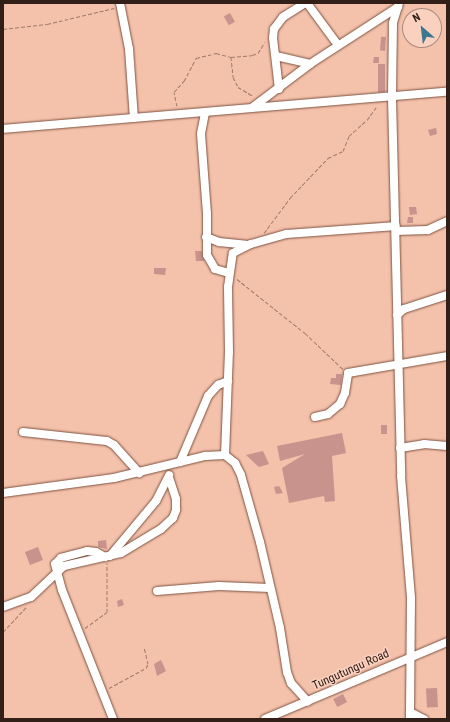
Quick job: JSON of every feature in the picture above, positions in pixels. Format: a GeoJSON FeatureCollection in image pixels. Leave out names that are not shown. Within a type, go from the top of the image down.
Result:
{"type":"FeatureCollection","features":[{"type":"Feature","properties":{"kind":"street"},"geometry":{"type":"LineString","coordinates":[[278,89],[273,33],[277,22],[283,17],[306,3],[338,45]]}},
{"type":"Feature","properties":{"kind":"street"},"geometry":{"type":"LineString","coordinates":[[120,5],[129,49],[134,118]]}},
{"type":"Feature","properties":{"kind":"street"},"geometry":{"type":"LineString","coordinates":[[252,108],[310,64],[399,5]]}},
{"type":"Feature","properties":{"kind":"street"},"geometry":{"type":"LineString","coordinates":[[399,5],[393,23],[392,98],[397,315],[400,366],[400,448],[411,598],[410,715],[424,719]]}},
{"type":"Feature","properties":{"kind":"street"},"geometry":{"type":"LineString","coordinates":[[276,56],[310,64]]}},
{"type":"Feature","properties":{"kind":"street"},"geometry":{"type":"LineString","coordinates":[[3,128],[381,99],[447,92]]}},
{"type":"Feature","properties":{"kind":"street"},"geometry":{"type":"LineString","coordinates":[[205,113],[201,134],[207,214],[206,237],[211,266],[229,273]]}},
{"type":"Feature","properties":{"kind":"street"},"geometry":{"type":"LineString","coordinates":[[308,702],[294,688],[287,672],[280,628],[241,475],[235,464],[225,455],[224,419],[228,381],[229,273],[233,253],[248,245],[287,234],[396,228],[428,230],[447,221]]}},
{"type":"Feature","properties":{"kind":"street"},"geometry":{"type":"LineString","coordinates":[[206,237],[219,242],[248,245]]}},
{"type":"Feature","properties":{"kind":"street"},"geometry":{"type":"LineString","coordinates":[[397,315],[404,309],[447,295]]}},
{"type":"Feature","properties":{"kind":"street"},"geometry":{"type":"LineString","coordinates":[[315,417],[328,414],[340,404],[345,393],[348,373],[400,366],[447,356]]}},
{"type":"Feature","properties":{"kind":"street"},"geometry":{"type":"LineString","coordinates":[[180,462],[208,396],[218,385],[228,381]]}},
{"type":"Feature","properties":{"kind":"street"},"geometry":{"type":"LineString","coordinates":[[24,432],[107,441],[114,445],[140,473]]}},
{"type":"Feature","properties":{"kind":"street"},"geometry":{"type":"LineString","coordinates":[[400,448],[424,444],[447,446]]}},
{"type":"Feature","properties":{"kind":"street"},"geometry":{"type":"LineString","coordinates":[[3,493],[140,473],[180,462],[225,455]]}},
{"type":"Feature","properties":{"kind":"street"},"geometry":{"type":"LineString","coordinates":[[107,557],[156,501],[169,478],[171,465]]}},
{"type":"Feature","properties":{"kind":"street"},"geometry":{"type":"LineString","coordinates":[[113,719],[55,572],[56,561],[68,556],[92,550],[107,557],[138,544],[173,518],[176,499],[169,478]]}},
{"type":"Feature","properties":{"kind":"street"},"geometry":{"type":"LineString","coordinates":[[3,607],[31,597],[55,572]]}},
{"type":"Feature","properties":{"kind":"street"},"geometry":{"type":"LineString","coordinates":[[157,591],[219,586],[270,588]]}},
{"type":"Feature","properties":{"kind":"street","name":"Tungutungu Road"},"geometry":{"type":"LineString","coordinates":[[265,719],[447,642]]}},
{"type":"Feature","properties":{"kind":"path"},"geometry":{"type":"LineString","coordinates":[[3,29],[47,24],[120,5]]}},
{"type":"Feature","properties":{"kind":"path"},"geometry":{"type":"LineString","coordinates":[[178,114],[174,92],[184,81],[196,58],[216,53],[231,57],[258,53],[273,33]]}},
{"type":"Feature","properties":{"kind":"path"},"geometry":{"type":"LineString","coordinates":[[231,57],[234,77],[238,87],[261,102]]}},
{"type":"Feature","properties":{"kind":"path"},"geometry":{"type":"LineString","coordinates":[[258,242],[290,198],[328,158],[343,151],[349,136],[367,120],[381,99]]}},
{"type":"Feature","properties":{"kind":"path"},"geometry":{"type":"LineString","coordinates":[[229,273],[305,333],[348,373]]}},
{"type":"Feature","properties":{"kind":"path"},"geometry":{"type":"LineString","coordinates":[[79,631],[107,612],[107,557]]}},
{"type":"Feature","properties":{"kind":"path"},"geometry":{"type":"LineString","coordinates":[[3,632],[24,610],[31,597]]}},
{"type":"Feature","properties":{"kind":"path"},"geometry":{"type":"LineString","coordinates":[[102,692],[146,668],[148,664],[144,647]]}},
{"type":"Feature","properties":{"kind":"building"},"geometry":{"type":"Polygon","coordinates":[[[230,13],[235,22],[229,25],[224,16],[230,13]]]}},
{"type":"Feature","properties":{"kind":"building"},"geometry":{"type":"Polygon","coordinates":[[[381,37],[386,37],[385,51],[380,51],[381,37]]]}},
{"type":"Feature","properties":{"kind":"building"},"geometry":{"type":"Polygon","coordinates":[[[374,57],[379,57],[379,63],[373,63],[374,57]]]}},
{"type":"Feature","properties":{"kind":"building"},"geometry":{"type":"Polygon","coordinates":[[[378,64],[385,64],[385,92],[378,92],[378,64]]]}},
{"type":"Feature","properties":{"kind":"building"},"geometry":{"type":"Polygon","coordinates":[[[436,128],[437,134],[430,136],[428,130],[436,128]]]}},
{"type":"Feature","properties":{"kind":"building"},"geometry":{"type":"Polygon","coordinates":[[[409,207],[416,207],[417,214],[410,215],[409,207]]]}},
{"type":"Feature","properties":{"kind":"building"},"geometry":{"type":"Polygon","coordinates":[[[408,217],[413,217],[413,223],[407,223],[408,217]]]}},
{"type":"Feature","properties":{"kind":"building"},"geometry":{"type":"Polygon","coordinates":[[[195,251],[202,251],[204,261],[196,261],[195,251]]]}},
{"type":"Feature","properties":{"kind":"building"},"geometry":{"type":"Polygon","coordinates":[[[154,268],[166,268],[165,275],[154,274],[154,268]]]}},
{"type":"Feature","properties":{"kind":"building"},"geometry":{"type":"Polygon","coordinates":[[[336,374],[342,374],[341,385],[330,384],[331,378],[336,378],[336,374]]]}},
{"type":"Feature","properties":{"kind":"building"},"geometry":{"type":"Polygon","coordinates":[[[381,425],[387,425],[387,434],[381,434],[381,425]]]}},
{"type":"Feature","properties":{"kind":"building"},"geometry":{"type":"Polygon","coordinates":[[[342,433],[346,453],[332,456],[335,501],[325,502],[324,496],[289,503],[282,468],[305,454],[280,461],[277,446],[342,433]]]}},
{"type":"Feature","properties":{"kind":"building"},"geometry":{"type":"Polygon","coordinates":[[[263,451],[269,464],[259,467],[246,455],[263,451]]]}},
{"type":"Feature","properties":{"kind":"building"},"geometry":{"type":"Polygon","coordinates":[[[279,486],[283,493],[276,494],[274,487],[279,486]]]}},
{"type":"Feature","properties":{"kind":"building"},"geometry":{"type":"Polygon","coordinates":[[[106,540],[107,549],[98,547],[98,541],[106,540]]]}},
{"type":"Feature","properties":{"kind":"building"},"geometry":{"type":"Polygon","coordinates":[[[38,547],[43,560],[30,565],[25,552],[38,547]]]}},
{"type":"Feature","properties":{"kind":"building"},"geometry":{"type":"Polygon","coordinates":[[[122,599],[124,605],[118,607],[117,601],[122,599]]]}},
{"type":"Feature","properties":{"kind":"building"},"geometry":{"type":"Polygon","coordinates":[[[161,660],[166,671],[157,676],[154,664],[161,660]]]}},
{"type":"Feature","properties":{"kind":"building"},"geometry":{"type":"Polygon","coordinates":[[[437,688],[438,707],[427,708],[426,689],[437,688]]]}},
{"type":"Feature","properties":{"kind":"building"},"geometry":{"type":"Polygon","coordinates":[[[343,694],[347,702],[337,707],[333,699],[343,694]]]}}]}
